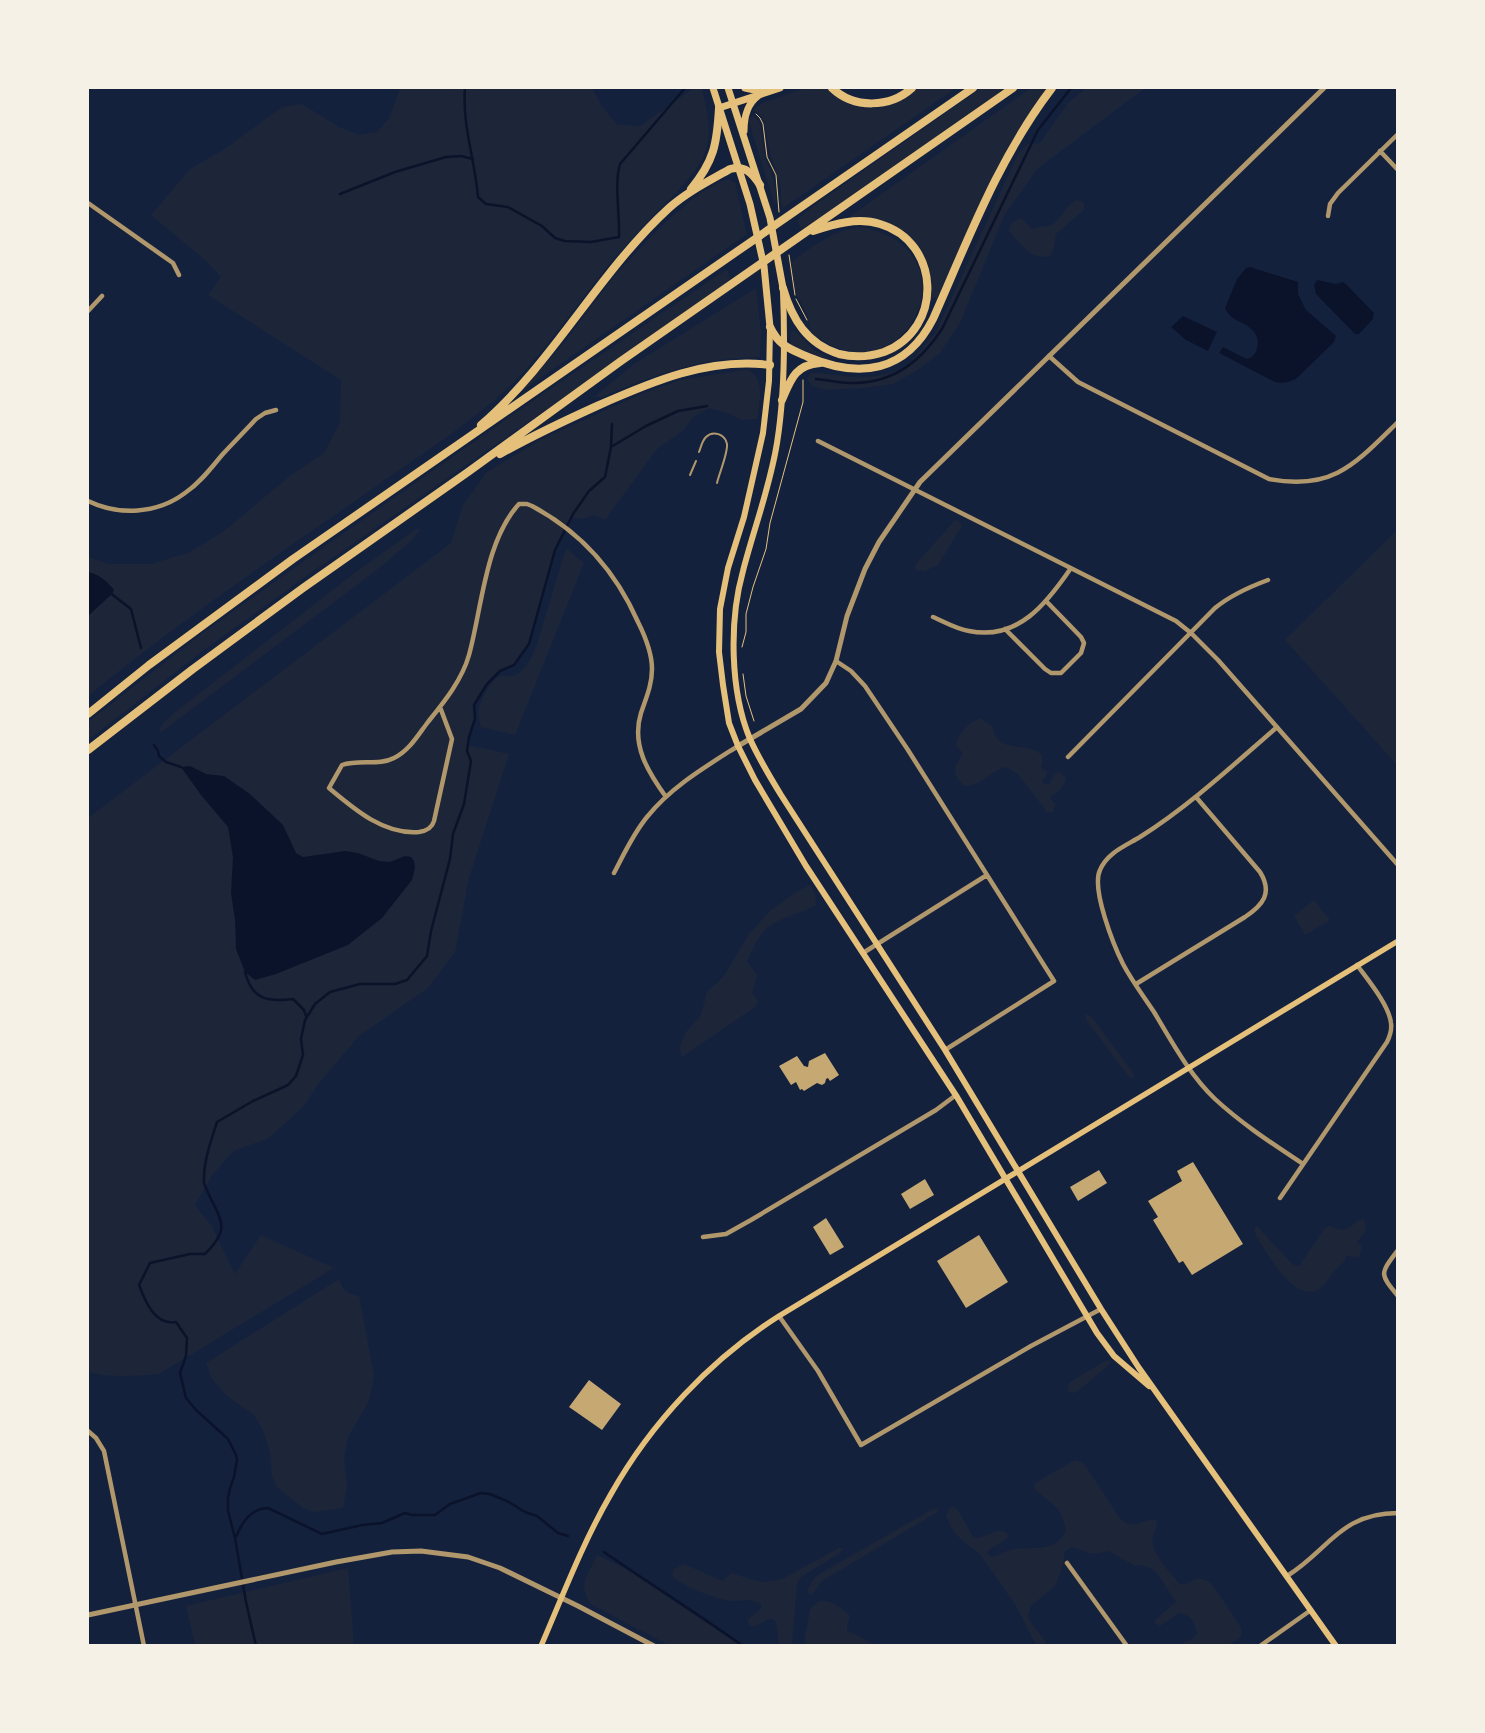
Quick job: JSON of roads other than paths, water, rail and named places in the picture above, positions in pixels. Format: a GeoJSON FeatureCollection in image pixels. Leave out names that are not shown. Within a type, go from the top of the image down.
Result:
{"type":"FeatureCollection","features":[{"type":"Feature","properties":{"kind":"highway"},"geometry":{"type":"LineString","coordinates":[[713,88],[750,204],[760,248],[770,327],[775,337],[784,346],[822,363],[859,370],[876,367],[908,352],[923,337],[933,319],[994,181],[1021,132],[1052,88]]}},
{"type":"Feature","properties":{"kind":"highway"},"geometry":{"type":"LineString","coordinates":[[728,88],[760,185],[774,236],[782,288],[792,313],[804,332],[820,345],[832,351],[850,356],[865,357],[892,349],[910,335],[924,312],[928,287],[926,271],[917,252],[903,237],[879,224],[856,222],[843,222],[804,235]]}},
{"type":"Feature","properties":{"kind":"highway"},"geometry":{"type":"LineString","coordinates":[[745,88],[765,92]]}},
{"type":"Feature","properties":{"kind":"highway"},"geometry":{"type":"LineString","coordinates":[[719,108],[780,88]]}},
{"type":"Feature","properties":{"kind":"highway"},"geometry":{"type":"LineString","coordinates":[[832,88],[846,98],[871,104],[884,103],[897,98],[912,88]]}},
{"type":"Feature","properties":{"kind":"highway"},"geometry":{"type":"LineString","coordinates":[[88,714],[149,665],[293,559],[973,88]]}},
{"type":"Feature","properties":{"kind":"highway"},"geometry":{"type":"LineString","coordinates":[[88,750],[193,669],[303,588],[626,358],[1013,88]]}},
{"type":"Feature","properties":{"kind":"highway"},"geometry":{"type":"LineString","coordinates":[[744,136],[745,118],[748,110],[755,98],[765,92]]}},
{"type":"Feature","properties":{"kind":"highway"},"geometry":{"type":"LineString","coordinates":[[451,451],[502,406],[541,363],[632,246],[685,195],[702,175],[716,142],[719,108]]}},
{"type":"Feature","properties":{"kind":"highway"},"geometry":{"type":"LineString","coordinates":[[685,195],[730,169],[738,167],[750,172],[760,185]]}},
{"type":"Feature","properties":{"kind":"highway"},"geometry":{"type":"LineString","coordinates":[[468,472],[539,432],[628,391],[686,372],[724,365],[739,363],[770,365]]}},
{"type":"Feature","properties":{"kind":"highway"},"geometry":{"type":"LineString","coordinates":[[782,400],[798,370],[810,364],[822,363]]}},
{"type":"Feature","properties":{"kind":"main road"},"geometry":{"type":"LineString","coordinates":[[782,288],[784,374],[777,443],[772,469],[736,599],[734,626],[736,675],[743,720],[750,738],[761,762],[781,795],[944,1050],[1101,1309],[1154,1390],[1336,1646]]}},
{"type":"Feature","properties":{"kind":"main road"},"geometry":{"type":"LineString","coordinates":[[770,327],[770,365],[758,458],[744,517],[728,568],[720,609],[719,652],[722,685],[729,722],[754,780],[806,866],[956,1095],[1087,1316],[1114,1356],[1154,1390]]}},
{"type":"Feature","properties":{"kind":"main road"},"geometry":{"type":"LineString","coordinates":[[541,1646],[611,1493],[656,1428],[694,1384],[716,1364],[779,1316],[1398,941]]}},
{"type":"Feature","properties":{"kind":"street"},"geometry":{"type":"LineString","coordinates":[[614,873],[634,835],[648,816],[666,797],[705,766],[800,709],[826,683],[836,660],[847,616],[865,569],[879,542],[915,489],[1324,88]]}},
{"type":"Feature","properties":{"kind":"street"},"geometry":{"type":"LineString","coordinates":[[1328,216],[1330,204],[1338,193],[1398,134]]}},
{"type":"Feature","properties":{"kind":"street"},"geometry":{"type":"LineString","coordinates":[[1380,151],[1398,170]]}},
{"type":"Feature","properties":{"kind":"street"},"geometry":{"type":"LineString","coordinates":[[88,204],[173,263],[179,275]]}},
{"type":"Feature","properties":{"kind":"street"},"geometry":{"type":"LineString","coordinates":[[88,311],[102,296]]}},
{"type":"Feature","properties":{"kind":"street"},"geometry":{"type":"LineString","coordinates":[[1050,356],[1078,382],[1270,478],[1289,482],[1309,482],[1339,473],[1362,457],[1398,422]]}},
{"type":"Feature","properties":{"kind":"street"},"geometry":{"type":"LineString","coordinates":[[88,501],[103,507],[133,511],[147,510],[174,501],[196,485],[256,419],[264,413],[276,410]]}},
{"type":"Feature","properties":{"kind":"street"},"geometry":{"type":"LineString","coordinates":[[818,441],[1176,621],[1218,660],[1398,865]]}},
{"type":"Feature","properties":{"kind":"street"},"geometry":{"type":"LineString","coordinates":[[440,707],[452,739],[434,821],[429,829],[423,832],[410,833],[383,825],[361,814],[329,788],[342,765],[353,761],[387,762],[401,755],[440,707],[462,675],[469,655],[489,564],[511,515],[519,504],[527,504],[558,522],[596,554],[619,584],[644,633],[651,661],[651,683],[640,715],[638,741],[650,775],[666,797]]}},
{"type":"Feature","properties":{"kind":"street"},"geometry":{"type":"LineString","coordinates":[[933,616],[970,632],[992,633],[1015,626],[1047,602],[1071,568]]}},
{"type":"Feature","properties":{"kind":"street"},"geometry":{"type":"LineString","coordinates":[[1068,757],[1215,608],[1228,598],[1268,580]]}},
{"type":"Feature","properties":{"kind":"street"},"geometry":{"type":"LineString","coordinates":[[1005,629],[1045,669],[1051,673],[1061,673],[1081,653],[1084,642],[1047,602]]}},
{"type":"Feature","properties":{"kind":"street"},"geometry":{"type":"LineString","coordinates":[[836,660],[851,671],[865,686],[918,765],[1054,981],[944,1050]]}},
{"type":"Feature","properties":{"kind":"street"},"geometry":{"type":"LineString","coordinates":[[1276,728],[1196,797],[1162,823],[1115,851],[1099,872],[1099,896],[1124,964],[1188,1068],[1214,1098],[1237,1118],[1263,1138],[1303,1164]]}},
{"type":"Feature","properties":{"kind":"street"},"geometry":{"type":"LineString","coordinates":[[1136,984],[1245,917],[1257,909],[1264,901],[1265,880],[1260,872],[1196,797]]}},
{"type":"Feature","properties":{"kind":"street"},"geometry":{"type":"LineString","coordinates":[[863,953],[987,875]]}},
{"type":"Feature","properties":{"kind":"street"},"geometry":{"type":"LineString","coordinates":[[1280,1198],[1387,1042],[1390,1034],[1392,1025],[1387,1011],[1357,965]]}},
{"type":"Feature","properties":{"kind":"street"},"geometry":{"type":"LineString","coordinates":[[703,1237],[726,1234],[752,1220],[936,1110],[956,1095]]}},
{"type":"Feature","properties":{"kind":"street"},"geometry":{"type":"LineString","coordinates":[[1398,1250],[1383,1274],[1384,1279],[1398,1296]]}},
{"type":"Feature","properties":{"kind":"street"},"geometry":{"type":"LineString","coordinates":[[779,1316],[818,1371],[861,1445],[1024,1350],[1101,1309]]}},
{"type":"Feature","properties":{"kind":"street"},"geometry":{"type":"LineString","coordinates":[[88,1431],[96,1438],[104,1451],[144,1646]]}},
{"type":"Feature","properties":{"kind":"street"},"geometry":{"type":"LineString","coordinates":[[1287,1576],[1346,1527],[1369,1516],[1398,1512]]}},
{"type":"Feature","properties":{"kind":"street"},"geometry":{"type":"LineString","coordinates":[[88,1615],[380,1554],[421,1551],[448,1553],[484,1561],[562,1597],[654,1646]]}},
{"type":"Feature","properties":{"kind":"street"},"geometry":{"type":"LineString","coordinates":[[1067,1563],[1127,1646]]}},
{"type":"Feature","properties":{"kind":"street"},"geometry":{"type":"LineString","coordinates":[[1260,1646],[1311,1610]]}},
{"type":"Feature","properties":{"kind":"lane"},"geometry":{"type":"LineString","coordinates":[[699,452],[704,440],[710,434],[717,434],[726,441],[727,448],[717,482]]}},
{"type":"Feature","properties":{"kind":"lane"},"geometry":{"type":"LineString","coordinates":[[690,475],[696,461]]}},
{"type":"Feature","properties":{"kind":"waterway"},"geometry":{"type":"LineString","coordinates":[[465,88],[465,115],[478,197],[486,204],[508,207],[542,226],[555,238],[565,241],[591,242],[619,237],[617,190],[620,164],[685,88]]}},
{"type":"Feature","properties":{"kind":"waterway"},"geometry":{"type":"LineString","coordinates":[[816,379],[850,383],[883,379],[906,368],[925,351],[942,329],[1038,130],[1071,88]]}},
{"type":"Feature","properties":{"kind":"waterway"},"geometry":{"type":"LineString","coordinates":[[340,194],[395,172],[446,157],[461,156],[473,159]]}},
{"type":"Feature","properties":{"kind":"waterway"},"geometry":{"type":"LineString","coordinates":[[611,447],[646,426],[678,411],[707,406]]}},
{"type":"Feature","properties":{"kind":"waterway"},"geometry":{"type":"LineString","coordinates":[[256,1646],[228,1511],[228,1498],[234,1477],[236,1455],[228,1439],[196,1410],[186,1398],[180,1373],[186,1356],[187,1338],[176,1322],[162,1320],[152,1311],[139,1285],[150,1263],[190,1254],[205,1254],[217,1239],[220,1233],[221,1221],[204,1183],[206,1159],[217,1122],[253,1101],[288,1085],[296,1076],[303,1055],[301,1039],[305,1020],[315,1004],[330,992],[360,984],[395,984],[407,980],[427,956],[431,931],[450,859],[453,834],[464,804],[471,761],[467,751],[475,719],[474,705],[487,684],[500,671],[514,665],[529,644],[555,550],[573,514],[589,491],[605,477],[611,447],[612,424]]}},
{"type":"Feature","properties":{"kind":"waterway"},"geometry":{"type":"LineString","coordinates":[[109,592],[131,609],[141,648]]}},
{"type":"Feature","properties":{"kind":"waterway"},"geometry":{"type":"LineString","coordinates":[[154,745],[159,756],[166,762],[181,767]]}},
{"type":"Feature","properties":{"kind":"waterway"},"geometry":{"type":"LineString","coordinates":[[245,972],[248,981],[257,994],[276,1000],[293,999],[304,1010],[306,1016]]}},
{"type":"Feature","properties":{"kind":"waterway"},"geometry":{"type":"LineString","coordinates":[[236,1537],[248,1517],[257,1510],[262,1509],[268,1508],[322,1534],[362,1525],[382,1523],[405,1513],[412,1515],[435,1515],[450,1504],[481,1493],[490,1494],[509,1502],[525,1512],[537,1516],[558,1533],[568,1536]]}},
{"type":"Feature","properties":{"kind":"waterway"},"geometry":{"type":"LineString","coordinates":[[604,1552],[743,1646]]}}]}
